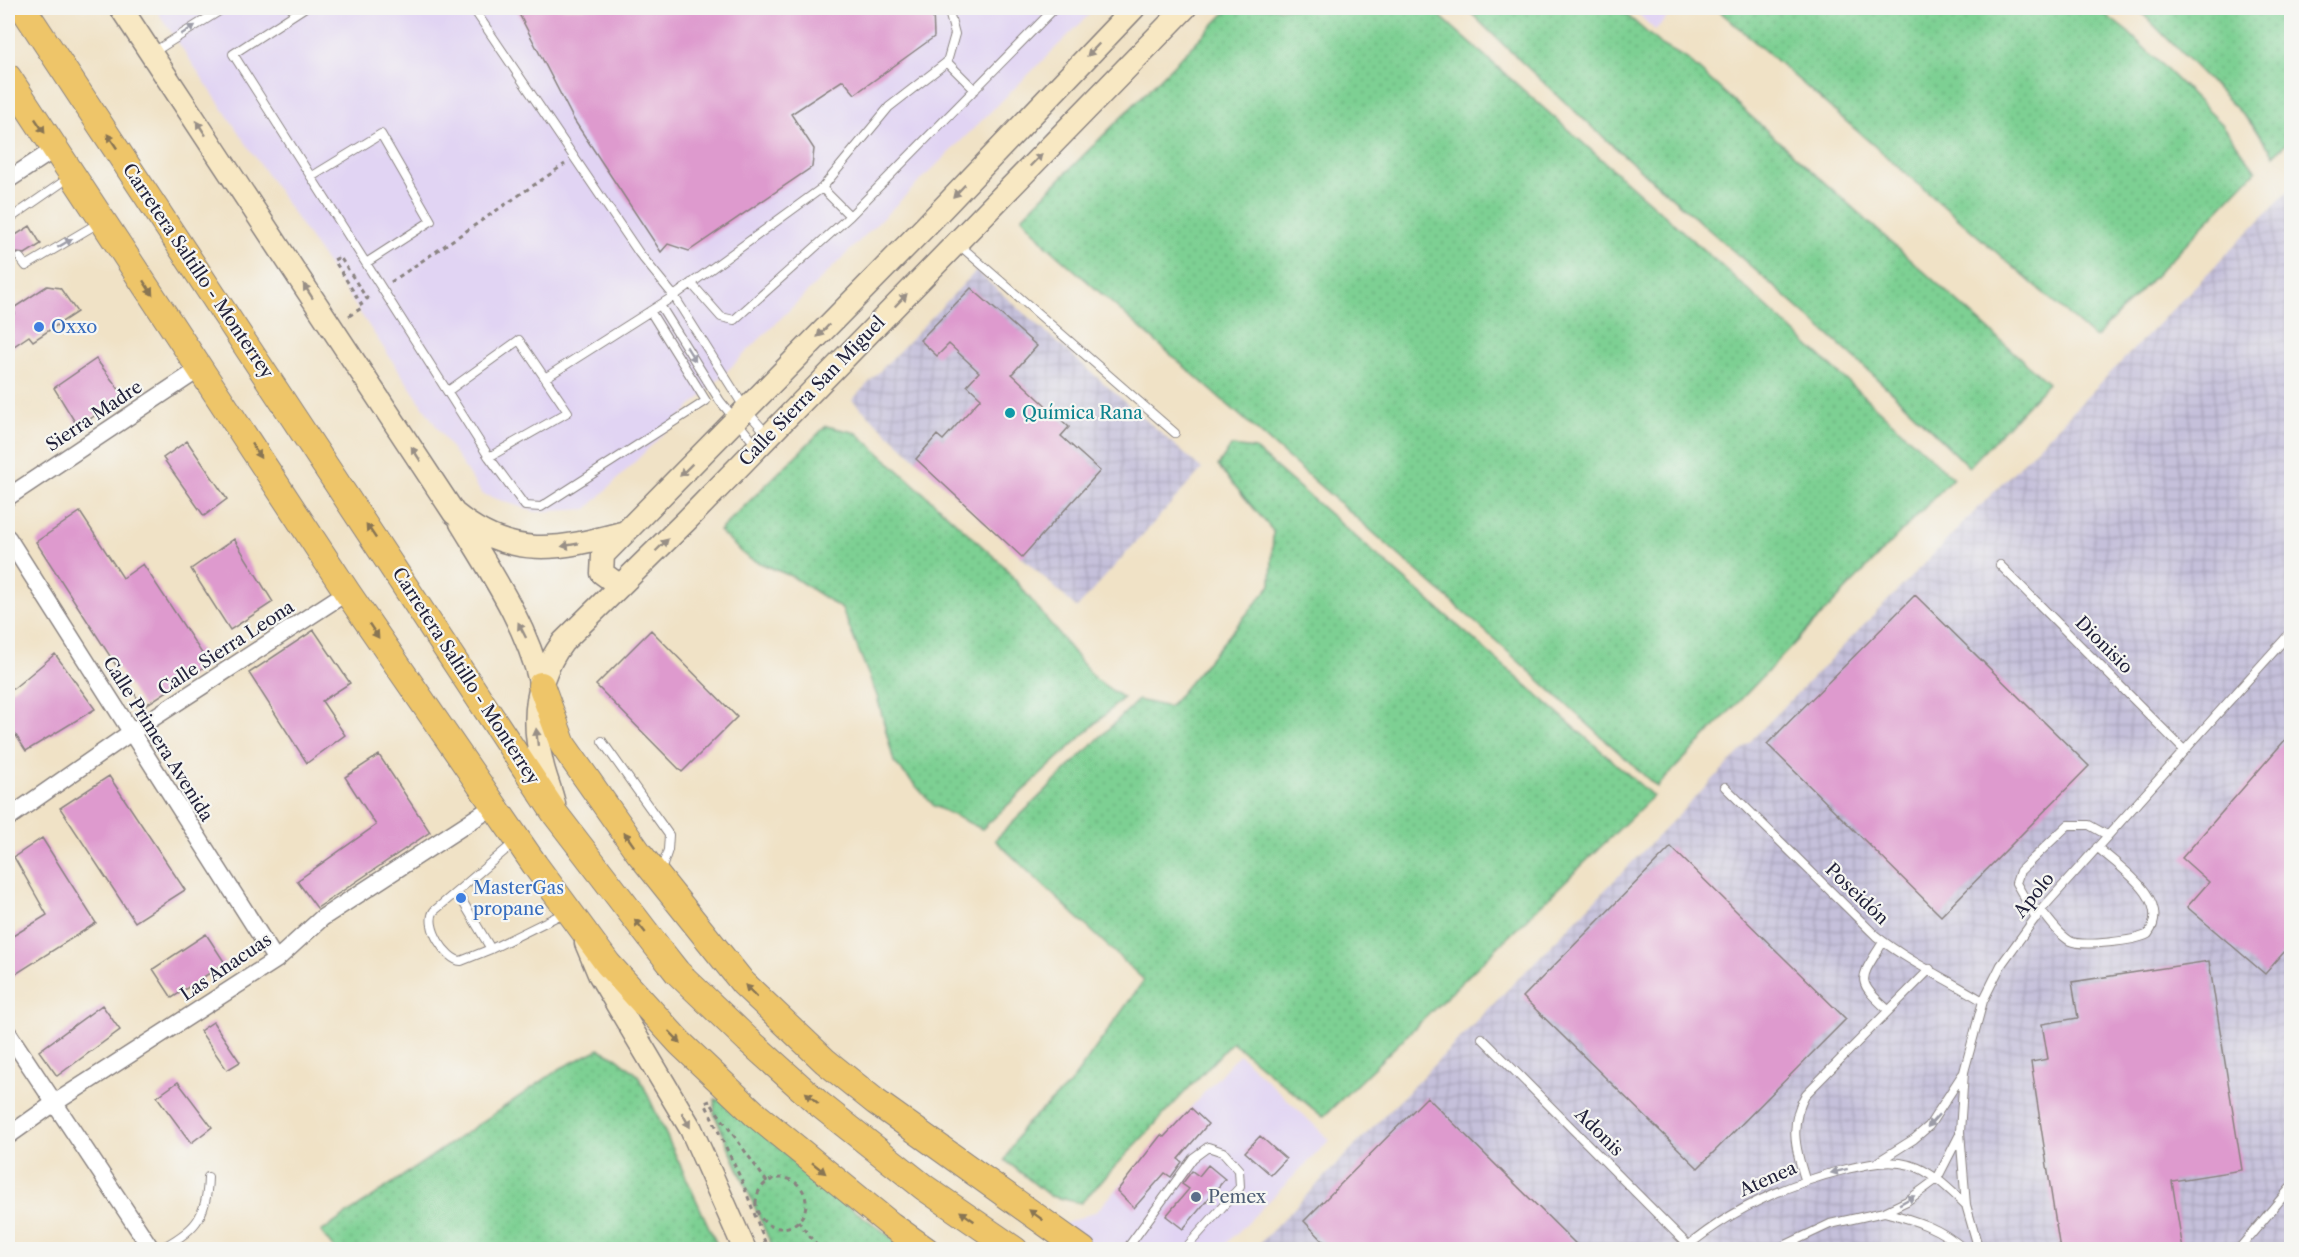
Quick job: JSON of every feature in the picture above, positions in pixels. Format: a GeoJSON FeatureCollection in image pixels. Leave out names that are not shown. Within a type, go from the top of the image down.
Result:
{"type":"FeatureCollection","features":[{"type":"Feature","properties":{"kind":"main road","name":"Carretera Saltillo - Monterrey"},"geometry":{"type":"LineString","coordinates":[[23,8],[556,814],[677,972],[777,1068],[867,1144],[1015,1250]]}},
{"type":"Feature","properties":{"kind":"main road"},"geometry":{"type":"LineString","coordinates":[[8,77],[347,592],[517,839],[634,995],[715,1076],[818,1167],[926,1250]]}},
{"type":"Feature","properties":{"kind":"main road"},"geometry":{"type":"LineString","coordinates":[[541,685],[563,745],[658,878],[750,990],[825,1061],[876,1102]]}},
{"type":"Feature","properties":{"kind":"main road"},"geometry":{"type":"LineString","coordinates":[[677,972],[754,1016],[1083,1250]]}},
{"type":"Feature","properties":{"kind":"street","name":"Calle Sierra San Miguel"},"geometry":{"type":"LineString","coordinates":[[620,586],[608,580],[602,573],[603,555],[923,229],[1134,8]]}},
{"type":"Feature","properties":{"kind":"street","name":"Calle Sierra San Miguel"},"geometry":{"type":"LineString","coordinates":[[556,814],[537,741],[537,703],[549,664],[563,642],[763,442],[1185,8]]}},
{"type":"Feature","properties":{"kind":"street"},"geometry":{"type":"LineString","coordinates":[[128,10],[152,53],[492,574],[533,652],[541,685]]}},
{"type":"Feature","properties":{"kind":"street"},"geometry":{"type":"LineString","coordinates":[[8,180],[56,149]]}},
{"type":"Feature","properties":{"kind":"street","name":"Sierra Madre"},"geometry":{"type":"LineString","coordinates":[[8,497],[201,368]]}},
{"type":"Feature","properties":{"kind":"street"},"geometry":{"type":"LineString","coordinates":[[454,513],[476,530],[504,543],[555,548],[626,531]]}},
{"type":"Feature","properties":{"kind":"street","name":"Calle Primera Avenida"},"geometry":{"type":"LineString","coordinates":[[8,538],[276,960]]}},
{"type":"Feature","properties":{"kind":"street","name":"Calle Sierra Leona"},"geometry":{"type":"LineString","coordinates":[[8,818],[130,733],[347,592]]}},
{"type":"Feature","properties":{"kind":"street","name":"Las Anacuas"},"geometry":{"type":"LineString","coordinates":[[8,1136],[53,1104],[276,960],[322,918],[494,806]]}},
{"type":"Feature","properties":{"kind":"street"},"geometry":{"type":"LineString","coordinates":[[573,916],[599,974],[691,1129],[744,1250]]}},
{"type":"Feature","properties":{"kind":"street"},"geometry":{"type":"LineString","coordinates":[[8,1033],[152,1250]]}},
{"type":"Feature","properties":{"kind":"lane"},"geometry":{"type":"LineString","coordinates":[[152,53],[224,8]]}},
{"type":"Feature","properties":{"kind":"lane"},"geometry":{"type":"LineString","coordinates":[[304,8],[233,54],[489,457],[525,506],[541,507],[706,401],[650,311]]}},
{"type":"Feature","properties":{"kind":"lane"},"geometry":{"type":"LineString","coordinates":[[473,8],[639,253],[674,296],[740,415],[763,442]]}},
{"type":"Feature","properties":{"kind":"lane"},"geometry":{"type":"LineString","coordinates":[[545,378],[674,296],[822,188],[889,107],[947,62],[955,34],[948,8]]}},
{"type":"Feature","properties":{"kind":"lane"},"geometry":{"type":"LineString","coordinates":[[691,283],[721,316],[734,320],[850,216],[1055,8]]}},
{"type":"Feature","properties":{"kind":"lane"},"geometry":{"type":"LineString","coordinates":[[947,62],[975,90]]}},
{"type":"Feature","properties":{"kind":"lane"},"geometry":{"type":"LineString","coordinates":[[311,177],[381,134],[431,221],[366,263]]}},
{"type":"Feature","properties":{"kind":"lane"},"geometry":{"type":"LineString","coordinates":[[8,220],[73,175]]}},
{"type":"Feature","properties":{"kind":"lane"},"geometry":{"type":"LineString","coordinates":[[822,188],[850,216]]}},
{"type":"Feature","properties":{"kind":"lane"},"geometry":{"type":"LineString","coordinates":[[20,258],[26,266],[104,220]]}},
{"type":"Feature","properties":{"kind":"lane"},"geometry":{"type":"LineString","coordinates":[[957,243],[1175,433]]}},
{"type":"Feature","properties":{"kind":"lane"},"geometry":{"type":"LineString","coordinates":[[660,305],[740,415],[763,442]]}},
{"type":"Feature","properties":{"kind":"lane"},"geometry":{"type":"LineString","coordinates":[[448,391],[519,340],[568,412],[489,457]]}},
{"type":"Feature","properties":{"kind":"lane","name":"Dionisio"},"geometry":{"type":"LineString","coordinates":[[2000,565],[2183,748]]}},
{"type":"Feature","properties":{"kind":"lane","name":"Apolo"},"geometry":{"type":"LineString","coordinates":[[1979,1250],[1966,1205],[1960,1132],[1964,1072],[1983,1001],[2001,965],[2039,914],[2107,835],[2183,748],[2292,631]]}},
{"type":"Feature","properties":{"kind":"lane"},"geometry":{"type":"LineString","coordinates":[[602,741],[669,835],[668,850],[658,878]]}},
{"type":"Feature","properties":{"kind":"lane","name":"Poseidón"},"geometry":{"type":"LineString","coordinates":[[1725,787],[1883,942],[1902,956],[1930,969],[1983,1001]]}},
{"type":"Feature","properties":{"kind":"lane"},"geometry":{"type":"LineString","coordinates":[[2097,847],[2140,885],[2151,899],[2154,922],[2148,934],[2134,939],[2078,943],[2058,931],[2039,914],[2016,883],[2020,871],[2068,825],[2089,825],[2107,835]]}},
{"type":"Feature","properties":{"kind":"lane"},"geometry":{"type":"LineString","coordinates":[[517,839],[434,911],[430,924],[448,955],[456,961],[573,916]]}},
{"type":"Feature","properties":{"kind":"lane"},"geometry":{"type":"LineString","coordinates":[[457,892],[491,949]]}},
{"type":"Feature","properties":{"kind":"lane"},"geometry":{"type":"LineString","coordinates":[[1883,942],[1864,976],[1864,984],[1866,990],[1888,1010]]}},
{"type":"Feature","properties":{"kind":"lane"},"geometry":{"type":"LineString","coordinates":[[1805,1179],[1795,1146],[1794,1128],[1800,1104],[1816,1082],[1930,969]]}},
{"type":"Feature","properties":{"kind":"lane","name":"Adonis"},"geometry":{"type":"LineString","coordinates":[[1482,1038],[1688,1248]]}},
{"type":"Feature","properties":{"kind":"lane","name":"Atenea"},"geometry":{"type":"LineString","coordinates":[[1877,1162],[1914,1139],[1929,1126],[1964,1072]]}},
{"type":"Feature","properties":{"kind":"lane"},"geometry":{"type":"LineString","coordinates":[[1778,1249],[1830,1224],[1884,1212],[1907,1202],[1937,1179],[1960,1132]]}},
{"type":"Feature","properties":{"kind":"lane"},"geometry":{"type":"LineString","coordinates":[[1126,1250],[1193,1158],[1208,1147],[1216,1148],[1239,1170],[1240,1187],[1184,1250]]}},
{"type":"Feature","properties":{"kind":"lane","name":"Atenea"},"geometry":{"type":"LineString","coordinates":[[1688,1248],[1750,1204],[1805,1179],[1877,1162],[1913,1165],[1937,1179],[1966,1205]]}},
{"type":"Feature","properties":{"kind":"lane"},"geometry":{"type":"LineString","coordinates":[[158,1250],[195,1226],[204,1211],[208,1177]]}},
{"type":"Feature","properties":{"kind":"lane"},"geometry":{"type":"LineString","coordinates":[[2238,1250],[2292,1186]]}},
{"type":"Feature","properties":{"kind":"lane"},"geometry":{"type":"LineString","coordinates":[[1884,1212],[1933,1227],[1951,1237],[1965,1250]]}},
{"type":"Feature","properties":{"kind":"path"},"geometry":{"type":"LineString","coordinates":[[382,288],[575,157]]}},
{"type":"Feature","properties":{"kind":"path"},"geometry":{"type":"LineString","coordinates":[[363,307],[334,260],[340,256],[367,299]]}},
{"type":"Feature","properties":{"kind":"path"},"geometry":{"type":"LineString","coordinates":[[715,1099],[705,1103],[742,1180],[768,1250]]}},
{"type":"Feature","properties":{"kind":"path"},"geometry":{"type":"LineString","coordinates":[[709,1101],[767,1182]]}},
{"type":"Feature","properties":{"kind":"path"},"geometry":{"type":"LineString","coordinates":[[783,1178],[798,1184],[806,1198],[803,1215],[798,1221],[783,1228],[775,1227],[761,1219],[756,1203],[760,1188],[767,1182],[783,1178]]}},
{"type":"Feature","properties":{"kind":"path"},"geometry":{"type":"LineString","coordinates":[[798,1221],[820,1250]]}},
{"type":"Feature","properties":{"kind":"path"},"geometry":{"type":"LineString","coordinates":[[834,1250],[857,1244],[880,1250]]}},
{"type":"Feature","properties":{"kind":"shaded area"},"geometry":{"type":"Polygon","coordinates":[[[155,8],[1096,8],[587,509],[535,512],[482,494],[155,8]]]}},
{"type":"Feature","properties":{"kind":"shaded area"},"geometry":{"type":"Polygon","coordinates":[[[1632,8],[1677,8],[1655,30],[1632,8]]]}},
{"type":"Feature","properties":{"kind":"shaded area"},"geometry":{"type":"Polygon","coordinates":[[[2291,188],[2291,1249],[1254,1249],[2291,188]]]}},
{"type":"Feature","properties":{"kind":"shaded area"},"geometry":{"type":"Polygon","coordinates":[[[976,271],[1202,469],[1077,608],[852,400],[976,271]]]}},
{"type":"Feature","properties":{"kind":"shaded area"},"geometry":{"type":"Polygon","coordinates":[[[1239,1054],[1330,1140],[1221,1249],[1091,1249],[1059,1226],[1097,1211],[1239,1054]]]}},
{"type":"Feature","properties":{"kind":"green space"},"geometry":{"type":"Polygon","coordinates":[[[1230,8],[1431,8],[1734,277],[1953,478],[1657,787],[1483,629],[1047,246],[1022,217],[1230,8]]]}},
{"type":"Feature","properties":{"kind":"green space"},"geometry":{"type":"Polygon","coordinates":[[[1466,8],[1619,8],[1660,44],[1687,59],[2048,383],[1969,467],[1846,350],[1590,125],[1466,8]]]}},
{"type":"Feature","properties":{"kind":"green space"},"geometry":{"type":"Polygon","coordinates":[[[1716,8],[2097,8],[2128,32],[2222,124],[2256,171],[2095,338],[1716,8]]]}},
{"type":"Feature","properties":{"kind":"green space"},"geometry":{"type":"Polygon","coordinates":[[[2137,8],[2291,8],[2291,138],[2274,155],[2249,121],[2137,8]]]}},
{"type":"Feature","properties":{"kind":"green space"},"geometry":{"type":"Polygon","coordinates":[[[826,426],[857,433],[1003,565],[1094,678],[1123,698],[982,829],[934,806],[894,762],[877,696],[842,609],[793,577],[748,558],[719,531],[826,426]]]}},
{"type":"Feature","properties":{"kind":"green space"},"geometry":{"type":"Polygon","coordinates":[[[1231,446],[1255,449],[1653,796],[1323,1117],[1232,1042],[1081,1203],[1050,1196],[1005,1160],[1022,1128],[1070,1084],[1144,980],[995,840],[1138,700],[1169,707],[1271,585],[1273,531],[1218,466],[1231,446]]]}},
{"type":"Feature","properties":{"kind":"green space"},"geometry":{"type":"Polygon","coordinates":[[[599,1049],[617,1058],[639,1076],[719,1249],[335,1250],[321,1232],[561,1068],[599,1049]]]}},
{"type":"Feature","properties":{"kind":"green space"},"geometry":{"type":"Polygon","coordinates":[[[715,1099],[729,1102],[831,1193],[907,1249],[773,1249],[714,1113],[715,1099]]]}},
{"type":"Feature","properties":{"kind":"building"},"geometry":{"type":"Polygon","coordinates":[[[516,8],[933,8],[934,37],[855,94],[843,80],[791,114],[814,149],[812,167],[689,251],[668,244],[661,252],[574,120],[516,8]]]}},
{"type":"Feature","properties":{"kind":"building"},"geometry":{"type":"Polygon","coordinates":[[[30,226],[41,244],[25,254],[17,253],[15,261],[8,266],[8,246],[13,244],[14,236],[30,226]]]}},
{"type":"Feature","properties":{"kind":"building","name":"Oxxo"},"geometry":{"type":"Polygon","coordinates":[[[47,286],[60,288],[77,312],[33,341],[29,336],[8,350],[8,318],[15,313],[12,309],[47,286]]]}},
{"type":"Feature","properties":{"kind":"building","name":"Química Rana"},"geometry":{"type":"Polygon","coordinates":[[[971,288],[1037,346],[1012,374],[1069,427],[1061,436],[1100,471],[1022,557],[916,459],[937,435],[943,440],[981,398],[967,385],[979,372],[949,344],[937,356],[920,340],[971,288]]]}},
{"type":"Feature","properties":{"kind":"building"},"geometry":{"type":"Polygon","coordinates":[[[96,359],[124,396],[78,427],[54,388],[96,359]]]}},
{"type":"Feature","properties":{"kind":"building"},"geometry":{"type":"Polygon","coordinates":[[[187,441],[227,499],[204,516],[163,458],[187,441]]]}},
{"type":"Feature","properties":{"kind":"building"},"geometry":{"type":"Polygon","coordinates":[[[80,512],[123,578],[143,564],[209,664],[143,707],[36,542],[80,512]]]}},
{"type":"Feature","properties":{"kind":"building"},"geometry":{"type":"Polygon","coordinates":[[[234,539],[273,602],[230,630],[191,569],[234,539]]]}},
{"type":"Feature","properties":{"kind":"building"},"geometry":{"type":"Polygon","coordinates":[[[1915,595],[2089,766],[1941,916],[1767,744],[1915,595]]]}},
{"type":"Feature","properties":{"kind":"building"},"geometry":{"type":"Polygon","coordinates":[[[314,630],[350,683],[322,701],[345,735],[307,763],[249,673],[314,630]]]}},
{"type":"Feature","properties":{"kind":"building"},"geometry":{"type":"Polygon","coordinates":[[[651,630],[737,717],[682,772],[596,685],[651,630]]]}},
{"type":"Feature","properties":{"kind":"building"},"geometry":{"type":"Polygon","coordinates":[[[55,654],[95,709],[26,751],[8,723],[8,693],[55,654]]]}},
{"type":"Feature","properties":{"kind":"building"},"geometry":{"type":"Polygon","coordinates":[[[2292,732],[2292,943],[2265,974],[2187,907],[2209,882],[2182,858],[2292,732]]]}},
{"type":"Feature","properties":{"kind":"building"},"geometry":{"type":"Polygon","coordinates":[[[379,755],[430,832],[317,908],[297,881],[376,825],[345,777],[379,755]]]}},
{"type":"Feature","properties":{"kind":"building"},"geometry":{"type":"Polygon","coordinates":[[[109,776],[185,890],[135,922],[60,808],[109,776]]]}},
{"type":"Feature","properties":{"kind":"building"},"geometry":{"type":"Polygon","coordinates":[[[42,838],[96,923],[8,979],[8,939],[47,915],[14,857],[42,838]]]}},
{"type":"Feature","properties":{"kind":"building"},"geometry":{"type":"Polygon","coordinates":[[[1671,847],[1846,1019],[1698,1168],[1523,997],[1671,847]]]}},
{"type":"Feature","properties":{"kind":"building"},"geometry":{"type":"Polygon","coordinates":[[[206,934],[225,963],[172,998],[153,969],[206,934]]]}},
{"type":"Feature","properties":{"kind":"building"},"geometry":{"type":"Polygon","coordinates":[[[2209,961],[2242,1170],[2172,1181],[2183,1250],[2060,1250],[2031,1062],[2048,1059],[2042,1024],[2078,1018],[2072,982],[2209,961]]]}},
{"type":"Feature","properties":{"kind":"building"},"geometry":{"type":"Polygon","coordinates":[[[102,1005],[120,1030],[57,1076],[39,1051],[102,1005]]]}},
{"type":"Feature","properties":{"kind":"building"},"geometry":{"type":"Polygon","coordinates":[[[213,1022],[240,1062],[227,1070],[200,1031],[213,1022]]]}},
{"type":"Feature","properties":{"kind":"building"},"geometry":{"type":"Polygon","coordinates":[[[178,1082],[212,1127],[191,1143],[157,1097],[178,1082]]]}},
{"type":"Feature","properties":{"kind":"building"},"geometry":{"type":"Polygon","coordinates":[[[1427,1097],[1582,1250],[1332,1250],[1304,1221],[1427,1097]]]}},
{"type":"Feature","properties":{"kind":"building"},"geometry":{"type":"Polygon","coordinates":[[[1191,1108],[1208,1124],[1178,1159],[1182,1162],[1171,1177],[1165,1173],[1134,1208],[1117,1191],[1161,1135],[1164,1137],[1191,1108]]]}},
{"type":"Feature","properties":{"kind":"building"},"geometry":{"type":"Polygon","coordinates":[[[1260,1136],[1286,1159],[1271,1175],[1245,1152],[1260,1136]]]}},
{"type":"Feature","properties":{"kind":"building","name":"Pemex"},"geometry":{"type":"Polygon","coordinates":[[[1208,1165],[1225,1179],[1183,1229],[1166,1216],[1189,1189],[1182,1184],[1192,1171],[1199,1176],[1208,1165]]]}},
{"type":"Feature","properties":{"kind":"place","name":"Oxxo"},"geometry":{"type":"Point","coordinates":[39,327]}},
{"type":"Feature","properties":{"kind":"place","name":"Química Rana"},"geometry":{"type":"Point","coordinates":[1010,413]}},
{"type":"Feature","properties":{"kind":"place","name":"MasterGas propane"},"geometry":{"type":"Point","coordinates":[461,898]}},
{"type":"Feature","properties":{"kind":"place","name":"Pemex"},"geometry":{"type":"Point","coordinates":[1196,1197]}}]}
